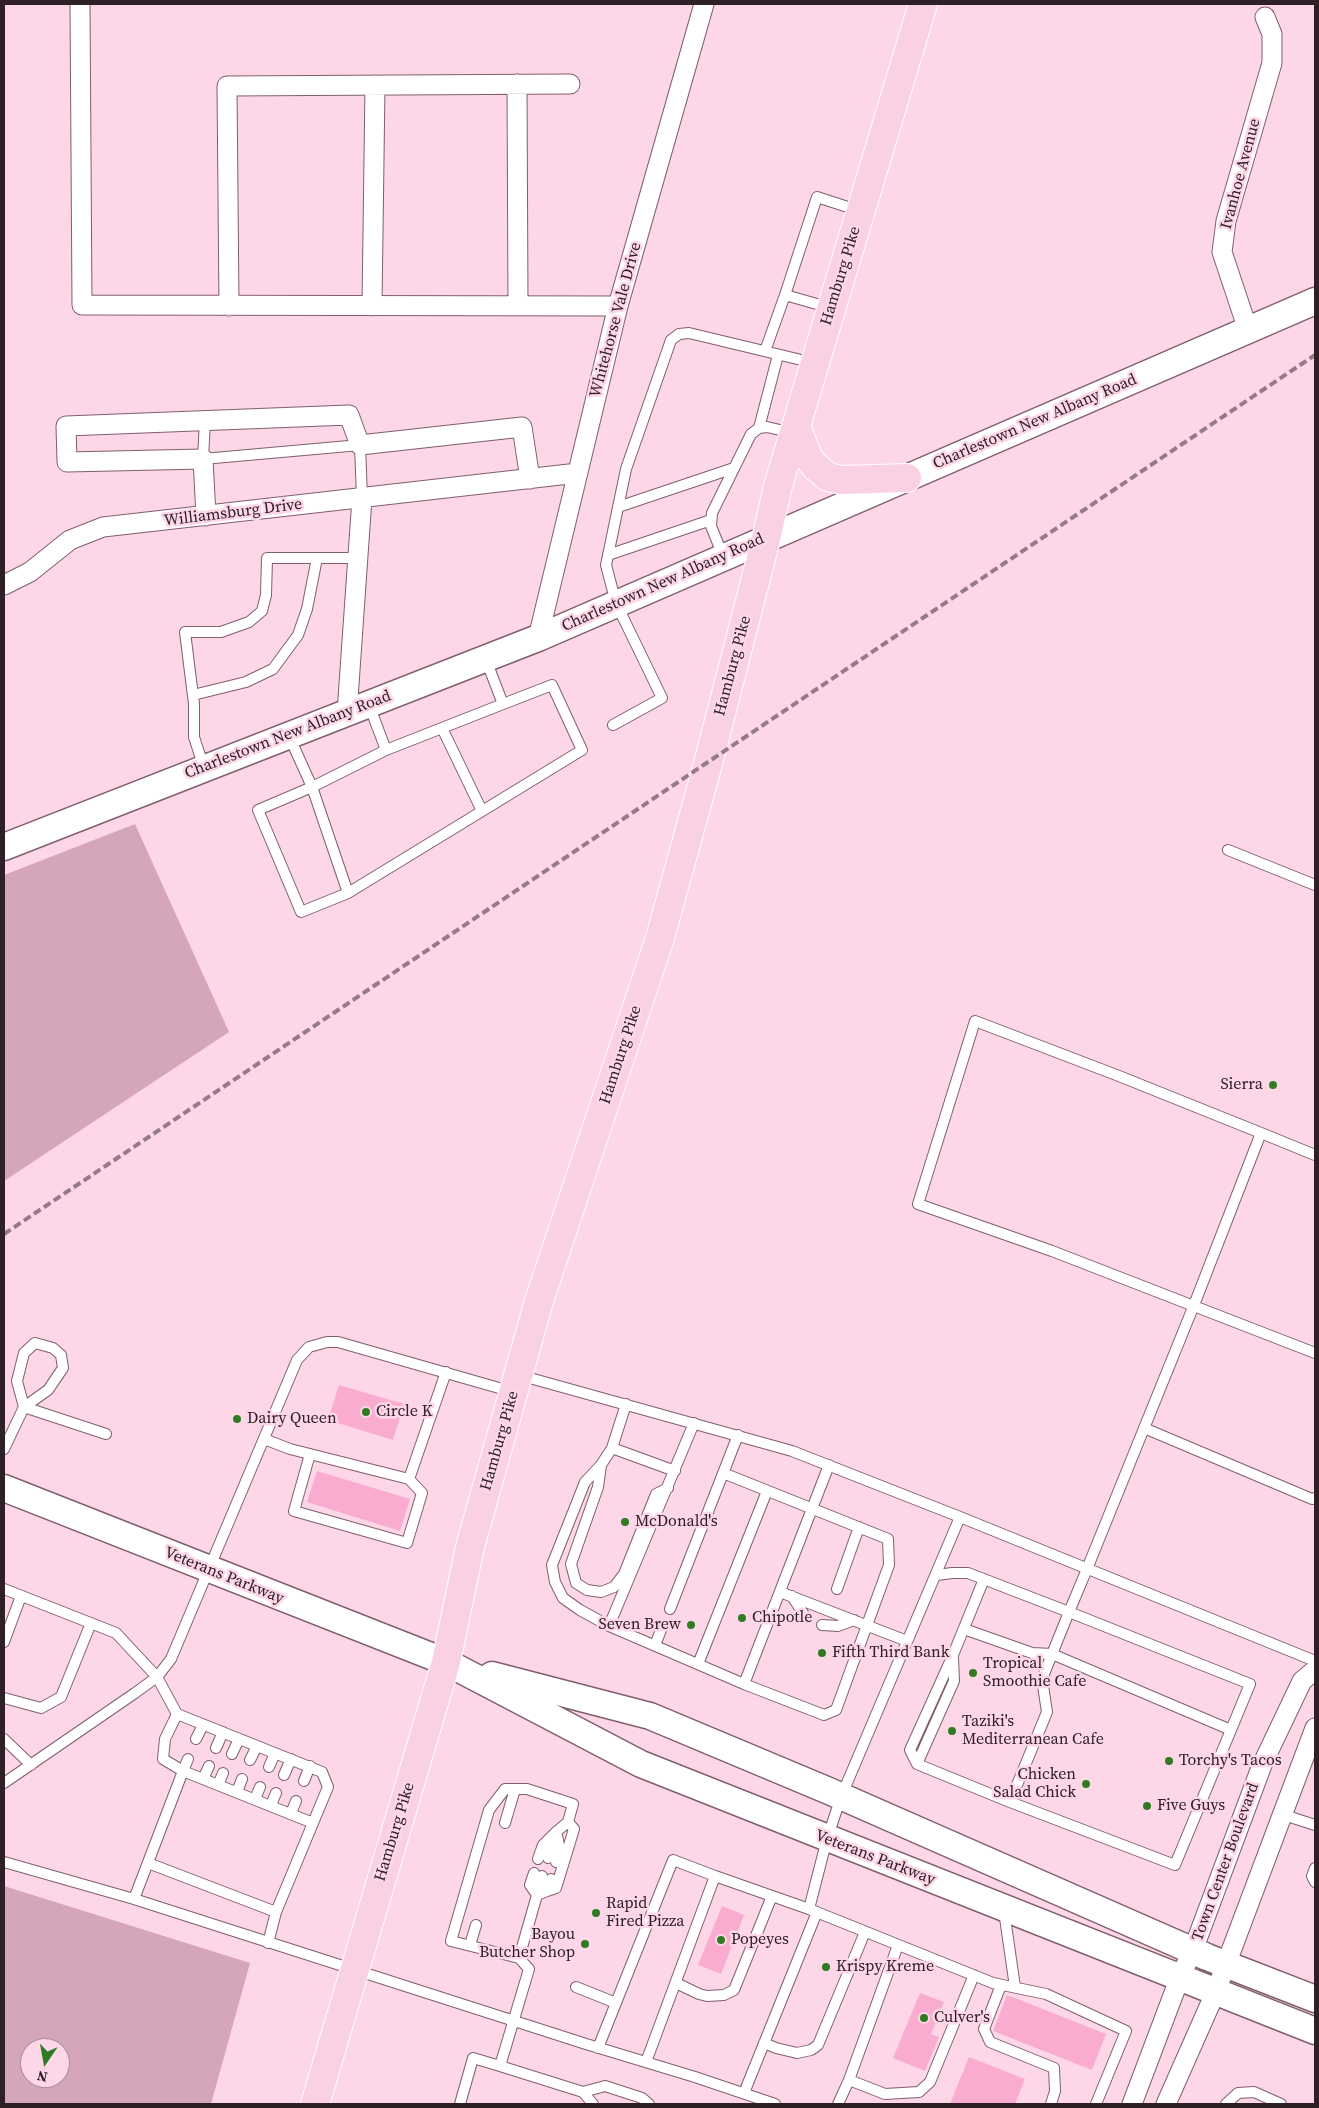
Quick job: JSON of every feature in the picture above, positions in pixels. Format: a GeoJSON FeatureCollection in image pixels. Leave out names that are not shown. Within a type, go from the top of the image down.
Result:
{"type":"FeatureCollection","features":[{"type":"Feature","properties":{"kind":"main road","name":"Hamburg Pike"},"geometry":{"type":"LineString","coordinates":[[315,2104],[446,1662],[470,1547],[539,1301],[660,938],[709,760],[778,486],[923,4]]}},
{"type":"Feature","properties":{"kind":"main road","name":"Charlestown New Albany Road"},"geometry":{"type":"LineString","coordinates":[[4,847],[538,638],[1315,301]]}},
{"type":"Feature","properties":{"kind":"main road"},"geometry":{"type":"LineString","coordinates":[[795,430],[808,457],[828,477],[842,480],[907,478]]}},
{"type":"Feature","properties":{"kind":"main road","name":"Veterans Parkway"},"geometry":{"type":"LineString","coordinates":[[4,1488],[446,1662],[650,1716],[1225,1964],[1315,1999]]}},
{"type":"Feature","properties":{"kind":"main road","name":"Veterans Parkway"},"geometry":{"type":"LineString","coordinates":[[446,1662],[641,1764],[1315,2031]]}},
{"type":"Feature","properties":{"kind":"street"},"geometry":{"type":"LineString","coordinates":[[80,4],[82,305],[618,306]]}},
{"type":"Feature","properties":{"kind":"street","name":"Whitehorse Vale Drive"},"geometry":{"type":"LineString","coordinates":[[538,638],[618,306],[704,4]]}},
{"type":"Feature","properties":{"kind":"street","name":"Ivanhoe Avenue"},"geometry":{"type":"LineString","coordinates":[[1248,330],[1222,252],[1226,221],[1272,63],[1272,34],[1265,17]]}},
{"type":"Feature","properties":{"kind":"street"},"geometry":{"type":"LineString","coordinates":[[517,84],[518,306]]}},
{"type":"Feature","properties":{"kind":"street"},"geometry":{"type":"LineString","coordinates":[[229,306],[227,86],[570,84]]}},
{"type":"Feature","properties":{"kind":"street"},"geometry":{"type":"LineString","coordinates":[[372,306],[375,85]]}},
{"type":"Feature","properties":{"kind":"street"},"geometry":{"type":"LineString","coordinates":[[206,516],[204,458],[67,462],[66,426],[349,415],[360,445],[522,427],[530,479]]}},
{"type":"Feature","properties":{"kind":"street","name":"Williamsburg Drive"},"geometry":{"type":"LineString","coordinates":[[4,585],[30,572],[70,540],[103,528],[578,473]]}},
{"type":"Feature","properties":{"kind":"street"},"geometry":{"type":"LineString","coordinates":[[358,708],[358,558],[362,498]]}},
{"type":"Feature","properties":{"kind":"street","name":"Town Center Boulevard"},"geometry":{"type":"LineString","coordinates":[[1180,1977],[1193,1950],[1262,1765],[1302,1681],[1315,1670]]}},
{"type":"Feature","properties":{"kind":"street"},"geometry":{"type":"LineString","coordinates":[[1166,2104],[1216,1991],[1281,1814],[1315,1728]]}},
{"type":"Feature","properties":{"kind":"street"},"geometry":{"type":"LineString","coordinates":[[1132,2104],[1180,1977]]}},
{"type":"Feature","properties":{"kind":"lane"},"geometry":{"type":"LineString","coordinates":[[765,351],[817,197],[861,211]]}},
{"type":"Feature","properties":{"kind":"lane"},"geometry":{"type":"LineString","coordinates":[[785,295],[832,308]]}},
{"type":"Feature","properties":{"kind":"lane"},"geometry":{"type":"LineString","coordinates":[[613,725],[662,698],[616,603],[606,565],[626,469],[671,340],[679,334],[689,333],[815,364]]}},
{"type":"Feature","properties":{"kind":"lane"},"geometry":{"type":"LineString","coordinates":[[724,557],[712,526],[712,513],[719,495],[751,434],[758,428],[778,355]]}},
{"type":"Feature","properties":{"kind":"lane"},"geometry":{"type":"LineString","coordinates":[[205,420],[204,458],[360,445],[362,498]]}},
{"type":"Feature","properties":{"kind":"lane"},"geometry":{"type":"LineString","coordinates":[[758,428],[795,430]]}},
{"type":"Feature","properties":{"kind":"lane"},"geometry":{"type":"LineString","coordinates":[[618,508],[734,468]]}},
{"type":"Feature","properties":{"kind":"lane"},"geometry":{"type":"LineString","coordinates":[[608,554],[712,520]]}},
{"type":"Feature","properties":{"kind":"lane"},"geometry":{"type":"LineString","coordinates":[[204,768],[194,737],[193,695],[185,632],[221,632],[249,622],[262,611],[266,595],[267,558],[358,558]]}},
{"type":"Feature","properties":{"kind":"lane"},"geometry":{"type":"LineString","coordinates":[[193,695],[246,682],[273,670],[298,635],[307,609],[317,558]]}},
{"type":"Feature","properties":{"kind":"lane"},"geometry":{"type":"LineString","coordinates":[[486,659],[502,704]]}},
{"type":"Feature","properties":{"kind":"lane"},"geometry":{"type":"LineString","coordinates":[[552,685],[582,750],[348,893],[301,912],[258,810],[312,787],[386,750],[502,704],[552,685]]}},
{"type":"Feature","properties":{"kind":"lane"},"geometry":{"type":"LineString","coordinates":[[358,708],[386,750]]}},
{"type":"Feature","properties":{"kind":"lane"},"geometry":{"type":"LineString","coordinates":[[442,728],[482,811]]}},
{"type":"Feature","properties":{"kind":"lane"},"geometry":{"type":"LineString","coordinates":[[289,735],[312,787],[348,893]]}},
{"type":"Feature","properties":{"kind":"lane"},"geometry":{"type":"LineString","coordinates":[[1228,850],[1315,885]]}},
{"type":"Feature","properties":{"kind":"lane"},"geometry":{"type":"LineString","coordinates":[[1315,1155],[1119,1076],[975,1021],[918,1204],[1052,1251],[1315,1353]]}},
{"type":"Feature","properties":{"kind":"lane"},"geometry":{"type":"LineString","coordinates":[[1010,1802],[1047,1712],[1042,1679],[1194,1305],[1261,1133]]}},
{"type":"Feature","properties":{"kind":"lane"},"geometry":{"type":"LineString","coordinates":[[4,1783],[157,1677],[171,1659],[297,1360],[302,1352],[318,1343],[338,1342],[446,1372],[626,1404],[792,1451],[1315,1661]]}},
{"type":"Feature","properties":{"kind":"lane"},"geometry":{"type":"LineString","coordinates":[[4,1449],[24,1407],[48,1390],[63,1368],[61,1355],[53,1348],[34,1343],[24,1353],[17,1380],[24,1407]]}},
{"type":"Feature","properties":{"kind":"lane"},"geometry":{"type":"LineString","coordinates":[[410,1479],[446,1372]]}},
{"type":"Feature","properties":{"kind":"lane"},"geometry":{"type":"LineString","coordinates":[[626,1404],[612,1448],[601,1465],[585,1482],[552,1565],[555,1582],[563,1598],[609,1626],[744,1684],[824,1715],[836,1710],[889,1565],[888,1539],[723,1473]]}},
{"type":"Feature","properties":{"kind":"lane"},"geometry":{"type":"LineString","coordinates":[[24,1407],[106,1434]]}},
{"type":"Feature","properties":{"kind":"lane"},"geometry":{"type":"LineString","coordinates":[[609,1626],[694,1423]]}},
{"type":"Feature","properties":{"kind":"lane"},"geometry":{"type":"LineString","coordinates":[[1144,1428],[1312,1499],[1315,1498]]}},
{"type":"Feature","properties":{"kind":"lane"},"geometry":{"type":"LineString","coordinates":[[670,1609],[738,1435]]}},
{"type":"Feature","properties":{"kind":"lane"},"geometry":{"type":"LineString","coordinates":[[264,1439],[290,1449],[310,1454],[410,1479],[422,1493],[408,1543],[294,1511],[310,1454]]}},
{"type":"Feature","properties":{"kind":"lane"},"geometry":{"type":"LineString","coordinates":[[612,1448],[675,1471]]}},
{"type":"Feature","properties":{"kind":"lane"},"geometry":{"type":"LineString","coordinates":[[601,1465],[598,1487],[571,1564],[576,1582],[587,1590],[601,1592],[614,1587],[624,1574],[656,1494],[668,1488]]}},
{"type":"Feature","properties":{"kind":"lane"},"geometry":{"type":"LineString","coordinates":[[744,1684],[829,1465]]}},
{"type":"Feature","properties":{"kind":"lane"},"geometry":{"type":"LineString","coordinates":[[698,1664],[767,1490]]}},
{"type":"Feature","properties":{"kind":"lane"},"geometry":{"type":"LineString","coordinates":[[744,2094],[813,1911],[827,1839],[841,1797],[937,1575],[960,1517]]}},
{"type":"Feature","properties":{"kind":"lane"},"geometry":{"type":"LineString","coordinates":[[837,1589],[859,1527]]}},
{"type":"Feature","properties":{"kind":"lane"},"geometry":{"type":"LineString","coordinates":[[937,1575],[968,1573],[984,1579],[1069,1612],[1250,1684],[1175,1865],[917,1764],[910,1750],[953,1655],[984,1579]]}},
{"type":"Feature","properties":{"kind":"lane"},"geometry":{"type":"LineString","coordinates":[[4,1589],[116,1633],[157,1677],[177,1714],[322,1772],[328,1786],[276,1912],[268,1942]]}},
{"type":"Feature","properties":{"kind":"lane"},"geometry":{"type":"LineString","coordinates":[[780,1592],[908,1641]]}},
{"type":"Feature","properties":{"kind":"lane"},"geometry":{"type":"LineString","coordinates":[[4,1642],[21,1596]]}},
{"type":"Feature","properties":{"kind":"lane"},"geometry":{"type":"LineString","coordinates":[[792,1596],[806,1618]]}},
{"type":"Feature","properties":{"kind":"lane"},"geometry":{"type":"LineString","coordinates":[[822,1625],[838,1626],[854,1620]]}},
{"type":"Feature","properties":{"kind":"lane"},"geometry":{"type":"LineString","coordinates":[[4,1698],[41,1708],[61,1697],[91,1624]]}},
{"type":"Feature","properties":{"kind":"lane"},"geometry":{"type":"LineString","coordinates":[[964,1629],[1032,1654],[1052,1654],[1231,1730]]}},
{"type":"Feature","properties":{"kind":"lane"},"geometry":{"type":"LineString","coordinates":[[655,1645],[661,1630]]}},
{"type":"Feature","properties":{"kind":"lane"},"geometry":{"type":"LineString","coordinates":[[177,1714],[165,1739],[163,1759],[183,1771],[313,1822]]}},
{"type":"Feature","properties":{"kind":"lane"},"geometry":{"type":"LineString","coordinates":[[196,1739],[203,1725]]}},
{"type":"Feature","properties":{"kind":"lane"},"geometry":{"type":"LineString","coordinates":[[216,1748],[223,1732]]}},
{"type":"Feature","properties":{"kind":"lane"},"geometry":{"type":"LineString","coordinates":[[4,1739],[31,1765]]}},
{"type":"Feature","properties":{"kind":"lane"},"geometry":{"type":"LineString","coordinates":[[232,1754],[239,1739]]}},
{"type":"Feature","properties":{"kind":"lane"},"geometry":{"type":"LineString","coordinates":[[250,1760],[257,1746]]}},
{"type":"Feature","properties":{"kind":"lane"},"geometry":{"type":"LineString","coordinates":[[269,1768],[275,1753]]}},
{"type":"Feature","properties":{"kind":"lane"},"geometry":{"type":"LineString","coordinates":[[134,1899],[188,1759]]}},
{"type":"Feature","properties":{"kind":"lane"},"geometry":{"type":"LineString","coordinates":[[284,1775],[291,1759]]}},
{"type":"Feature","properties":{"kind":"lane"},"geometry":{"type":"LineString","coordinates":[[203,1779],[208,1766]]}},
{"type":"Feature","properties":{"kind":"lane"},"geometry":{"type":"LineString","coordinates":[[304,1781],[310,1766]]}},
{"type":"Feature","properties":{"kind":"lane"},"geometry":{"type":"LineString","coordinates":[[218,1785],[223,1773]]}},
{"type":"Feature","properties":{"kind":"lane"},"geometry":{"type":"LineString","coordinates":[[237,1792],[242,1779]]}},
{"type":"Feature","properties":{"kind":"lane"},"geometry":{"type":"LineString","coordinates":[[255,1799],[260,1787]]}},
{"type":"Feature","properties":{"kind":"lane"},"geometry":{"type":"LineString","coordinates":[[505,1823],[514,1789]]}},
{"type":"Feature","properties":{"kind":"lane"},"geometry":{"type":"LineString","coordinates":[[500,2066],[529,1969],[519,1958],[451,1941],[489,1810],[506,1790],[527,1789],[573,1804],[568,1822],[556,1832],[543,1845],[547,1860],[560,1849],[556,1832]]}},
{"type":"Feature","properties":{"kind":"lane"},"geometry":{"type":"LineString","coordinates":[[271,1805],[276,1793]]}},
{"type":"Feature","properties":{"kind":"lane"},"geometry":{"type":"LineString","coordinates":[[291,1813],[296,1802]]}},
{"type":"Feature","properties":{"kind":"lane"},"geometry":{"type":"LineString","coordinates":[[1281,1814],[1315,1825]]}},
{"type":"Feature","properties":{"kind":"lane"},"geometry":{"type":"LineString","coordinates":[[537,1895],[556,1888],[574,1829],[568,1822]]}},
{"type":"Feature","properties":{"kind":"lane"},"geometry":{"type":"LineString","coordinates":[[598,2048],[673,1860],[813,1911],[974,1975],[1001,1984],[1046,1994],[1126,2031],[1096,2104]]}},
{"type":"Feature","properties":{"kind":"lane"},"geometry":{"type":"LineString","coordinates":[[4,1862],[134,1899],[775,2104]]}},
{"type":"Feature","properties":{"kind":"lane"},"geometry":{"type":"LineString","coordinates":[[148,1863],[276,1912]]}},
{"type":"Feature","properties":{"kind":"lane"},"geometry":{"type":"LineString","coordinates":[[1315,1868],[1312,1876],[1315,1882]]}},
{"type":"Feature","properties":{"kind":"lane"},"geometry":{"type":"LineString","coordinates":[[519,1958],[542,1876],[547,1891]]}},
{"type":"Feature","properties":{"kind":"lane"},"geometry":{"type":"LineString","coordinates":[[646,2062],[715,1876]]}},
{"type":"Feature","properties":{"kind":"lane"},"geometry":{"type":"LineString","coordinates":[[676,1982],[707,1996],[724,1995],[734,1990],[772,1896]]}},
{"type":"Feature","properties":{"kind":"lane"},"geometry":{"type":"LineString","coordinates":[[1003,1907],[1015,1987]]}},
{"type":"Feature","properties":{"kind":"lane"},"geometry":{"type":"LineString","coordinates":[[470,1945],[476,1925]]}},
{"type":"Feature","properties":{"kind":"lane"},"geometry":{"type":"LineString","coordinates":[[764,2043],[797,2053],[811,2050],[818,2045],[865,1932]]}},
{"type":"Feature","properties":{"kind":"lane"},"geometry":{"type":"LineString","coordinates":[[838,2104],[849,2080],[898,1945]]}},
{"type":"Feature","properties":{"kind":"lane"},"geometry":{"type":"LineString","coordinates":[[849,2080],[885,2094],[919,2092],[930,2082],[974,1975]]}},
{"type":"Feature","properties":{"kind":"lane"},"geometry":{"type":"LineString","coordinates":[[1001,1984],[984,2029],[990,2042],[1054,2068],[1055,2091],[1050,2104]]}},
{"type":"Feature","properties":{"kind":"lane"},"geometry":{"type":"LineString","coordinates":[[576,1987],[616,2003]]}},
{"type":"Feature","properties":{"kind":"lane"},"geometry":{"type":"LineString","coordinates":[[460,2104],[473,2058],[583,2092],[605,2086],[642,2098],[649,2104]]}},
{"type":"Feature","properties":{"kind":"lane"},"geometry":{"type":"LineString","coordinates":[[583,2092],[593,2104]]}},
{"type":"Feature","properties":{"kind":"lane"},"geometry":{"type":"LineString","coordinates":[[1226,2104],[1238,2093],[1254,2092],[1281,2104]]}},
{"type":"Feature","properties":{"kind":"shaded area"},"geometry":{"type":"Polygon","coordinates":[[[135,824],[229,1032],[4,1181],[4,875],[135,824]]]}},
{"type":"Feature","properties":{"kind":"shaded area"},"geometry":{"type":"Polygon","coordinates":[[[4,1886],[250,1963],[211,2104],[4,2104],[4,1886]]]}},
{"type":"Feature","properties":{"kind":"building","name":"Circle K"},"geometry":{"type":"Polygon","coordinates":[[[339,1385],[404,1404],[393,1440],[328,1420],[339,1385]]]}},
{"type":"Feature","properties":{"kind":"building"},"geometry":{"type":"Polygon","coordinates":[[[317,1471],[410,1499],[400,1531],[307,1502],[317,1471]]]}},
{"type":"Feature","properties":{"kind":"building","name":"Popeyes"},"geometry":{"type":"Polygon","coordinates":[[[722,1906],[744,1915],[721,1974],[698,1965],[722,1906]]]}},
{"type":"Feature","properties":{"kind":"building","name":"Culver's"},"geometry":{"type":"Polygon","coordinates":[[[920,1993],[944,2002],[931,2034],[939,2037],[925,2071],[893,2058],[920,1993]]]}},
{"type":"Feature","properties":{"kind":"building"},"geometry":{"type":"Polygon","coordinates":[[[1007,1995],[1106,2034],[1092,2070],[993,2031],[1007,1995]]]}},
{"type":"Feature","properties":{"kind":"building"},"geometry":{"type":"Polygon","coordinates":[[[969,2057],[1025,2079],[1015,2104],[950,2104],[969,2057]]]}},
{"type":"Feature","properties":{"kind":"railway"},"geometry":{"type":"LineString","coordinates":[[4,1234],[1315,355]]}},
{"type":"Feature","properties":{"kind":"place","name":"Sierra"},"geometry":{"type":"Point","coordinates":[1273,1085]}},
{"type":"Feature","properties":{"kind":"place","name":"Circle K"},"geometry":{"type":"Point","coordinates":[366,1412]}},
{"type":"Feature","properties":{"kind":"place","name":"Dairy Queen"},"geometry":{"type":"Point","coordinates":[237,1419]}},
{"type":"Feature","properties":{"kind":"place","name":"McDonald's"},"geometry":{"type":"Point","coordinates":[625,1522]}},
{"type":"Feature","properties":{"kind":"place","name":"Chipotle"},"geometry":{"type":"Point","coordinates":[742,1618]}},
{"type":"Feature","properties":{"kind":"place","name":"Seven Brew"},"geometry":{"type":"Point","coordinates":[691,1625]}},
{"type":"Feature","properties":{"kind":"place","name":"Fifth Third Bank"},"geometry":{"type":"Point","coordinates":[822,1653]}},
{"type":"Feature","properties":{"kind":"place","name":"Tropical Smoothie Cafe"},"geometry":{"type":"Point","coordinates":[973,1673]}},
{"type":"Feature","properties":{"kind":"place","name":"Taziki's Mediterranean Cafe"},"geometry":{"type":"Point","coordinates":[952,1731]}},
{"type":"Feature","properties":{"kind":"place","name":"Torchy's Tacos"},"geometry":{"type":"Point","coordinates":[1169,1761]}},
{"type":"Feature","properties":{"kind":"place","name":"Chicken Salad Chick"},"geometry":{"type":"Point","coordinates":[1086,1784]}},
{"type":"Feature","properties":{"kind":"place","name":"Five Guys"},"geometry":{"type":"Point","coordinates":[1147,1806]}},
{"type":"Feature","properties":{"kind":"place","name":"Rapid Fired Pizza"},"geometry":{"type":"Point","coordinates":[596,1913]}},
{"type":"Feature","properties":{"kind":"place","name":"Popeyes"},"geometry":{"type":"Point","coordinates":[721,1940]}},
{"type":"Feature","properties":{"kind":"place","name":"Bayou Butcher Shop"},"geometry":{"type":"Point","coordinates":[585,1944]}},
{"type":"Feature","properties":{"kind":"place","name":"Krispy Kreme"},"geometry":{"type":"Point","coordinates":[826,1967]}},
{"type":"Feature","properties":{"kind":"place","name":"Culver's"},"geometry":{"type":"Point","coordinates":[924,2018]}}]}
